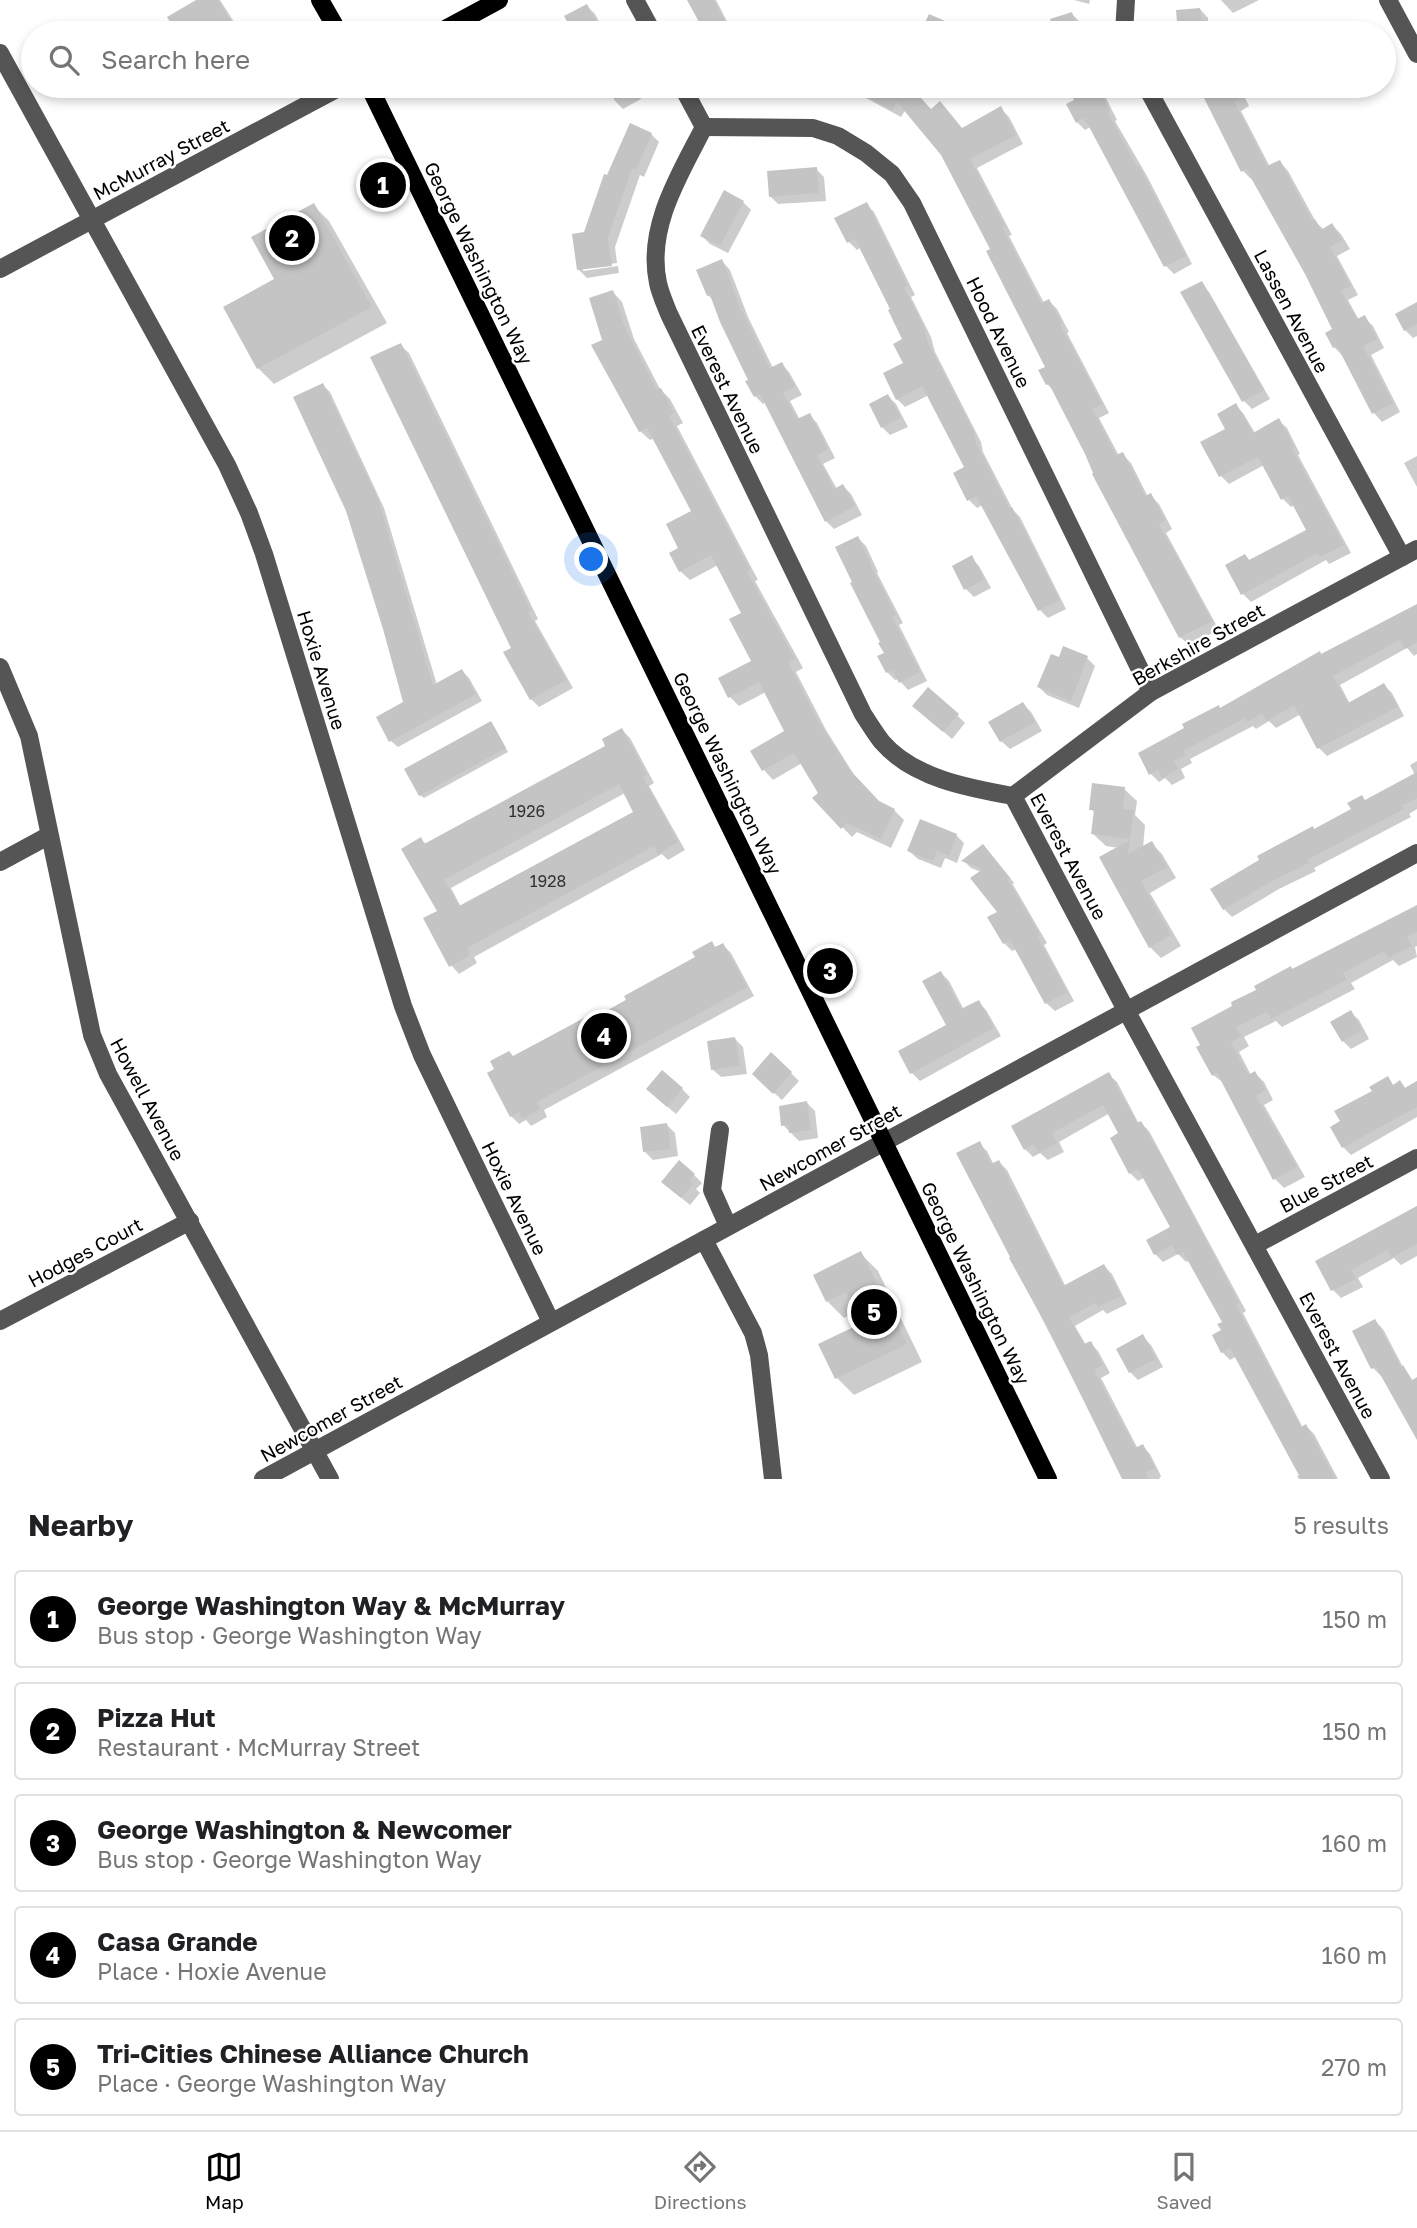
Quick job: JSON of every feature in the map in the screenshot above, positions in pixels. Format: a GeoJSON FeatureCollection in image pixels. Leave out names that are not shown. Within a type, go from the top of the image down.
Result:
{"type":"FeatureCollection","features":[{"type":"Feature","properties":{"kind":"main road"},"geometry":{"type":"LineString","coordinates":[[320,0],[331,21]]}},
{"type":"Feature","properties":{"kind":"main road"},"geometry":{"type":"LineString","coordinates":[[460,21],[499,0]]}},
{"type":"Feature","properties":{"kind":"main road","name":"George Washington Way"},"geometry":{"type":"LineString","coordinates":[[375,98],[1048,1479]]}},
{"type":"Feature","properties":{"kind":"street"},"geometry":{"type":"LineString","coordinates":[[635,0],[646,21]]}},
{"type":"Feature","properties":{"kind":"street"},"geometry":{"type":"LineString","coordinates":[[1125,21],[1126,0]]}},
{"type":"Feature","properties":{"kind":"street"},"geometry":{"type":"LineString","coordinates":[[1388,0],[1417,54]]}},
{"type":"Feature","properties":{"kind":"street","name":"Hoxie Avenue"},"geometry":{"type":"LineString","coordinates":[[0,53],[21,91]]}},
{"type":"Feature","properties":{"kind":"street","name":"Hoxie Avenue"},"geometry":{"type":"LineString","coordinates":[[25,98],[227,465],[249,513],[291,639],[403,1006],[422,1055],[551,1322]]}},
{"type":"Feature","properties":{"kind":"street","name":"McMurray Street"},"geometry":{"type":"LineString","coordinates":[[0,269],[320,98]]}},
{"type":"Feature","properties":{"kind":"street"},"geometry":{"type":"LineString","coordinates":[[688,98],[704,127]]}},
{"type":"Feature","properties":{"kind":"street","name":"Lassen Avenue"},"geometry":{"type":"LineString","coordinates":[[1153,98],[1409,553]]}},
{"type":"Feature","properties":{"kind":"street","name":"Hood Avenue"},"geometry":{"type":"LineString","coordinates":[[704,127],[813,128],[838,136],[866,153],[892,174],[912,203],[1151,692]]}},
{"type":"Feature","properties":{"kind":"street","name":"Everest Avenue"},"geometry":{"type":"LineString","coordinates":[[704,127],[677,178],[657,236],[655,261],[658,284],[669,314],[863,714],[882,742],[905,762],[928,774],[984,791],[1013,796],[1381,1479]]}},
{"type":"Feature","properties":{"kind":"street","name":"Berkshire Street"},"geometry":{"type":"LineString","coordinates":[[1013,796],[1151,692],[1409,553]]}},
{"type":"Feature","properties":{"kind":"street","name":"Howell Avenue"},"geometry":{"type":"LineString","coordinates":[[0,667],[29,736],[92,1035],[108,1074],[330,1479]]}},
{"type":"Feature","properties":{"kind":"street"},"geometry":{"type":"LineString","coordinates":[[0,862],[48,836]]}},
{"type":"Feature","properties":{"kind":"street","name":"Newcomer Street"},"geometry":{"type":"LineString","coordinates":[[263,1479],[1417,853]]}},
{"type":"Feature","properties":{"kind":"street"},"geometry":{"type":"LineString","coordinates":[[720,1130],[712,1191],[728,1226]]}},
{"type":"Feature","properties":{"kind":"street","name":"Blue Street"},"geometry":{"type":"LineString","coordinates":[[1255,1245],[1417,1158]]}},
{"type":"Feature","properties":{"kind":"street","name":"Hodges Court"},"geometry":{"type":"LineString","coordinates":[[0,1321],[190,1221]]}},
{"type":"Feature","properties":{"kind":"street"},"geometry":{"type":"LineString","coordinates":[[704,1240],[753,1333],[759,1355],[773,1479]]}},
{"type":"Feature","properties":{"kind":"building"},"geometry":{"type":"Polygon","coordinates":[[[196,0],[218,0],[231,21],[170,21],[167,17],[196,0]]]}},
{"type":"Feature","properties":{"kind":"building"},"geometry":{"type":"Polygon","coordinates":[[[687,0],[714,0],[725,21],[698,21],[687,0]]]}},
{"type":"Feature","properties":{"kind":"building"},"geometry":{"type":"Polygon","coordinates":[[[587,4],[596,21],[567,21],[564,16],[587,4]]]}},
{"type":"Feature","properties":{"kind":"building"},"geometry":{"type":"Polygon","coordinates":[[[1200,8],[1202,21],[1177,21],[1176,10],[1200,8]]]}},
{"type":"Feature","properties":{"kind":"building"},"geometry":{"type":"Polygon","coordinates":[[[1072,12],[1075,21],[1051,21],[1072,12]]]}},
{"type":"Feature","properties":{"kind":"building"},"geometry":{"type":"Polygon","coordinates":[[[929,14],[945,21],[926,21],[929,14]]]}},
{"type":"Feature","properties":{"kind":"building"},"geometry":{"type":"Polygon","coordinates":[[[870,98],[921,98],[931,109],[940,101],[962,128],[1001,106],[1016,135],[970,159],[1041,303],[1049,299],[1102,404],[1092,409],[1116,455],[1123,452],[1145,496],[1151,493],[1165,520],[1159,524],[1212,621],[1179,638],[1092,474],[1085,454],[1049,384],[1046,385],[1038,370],[1045,367],[986,251],[990,249],[941,155],[897,102],[892,110],[870,98]]]}},
{"type":"Feature","properties":{"kind":"building"},"geometry":{"type":"Polygon","coordinates":[[[1073,98],[1103,98],[1110,112],[1108,113],[1186,256],[1164,267],[1087,123],[1083,118],[1076,123],[1066,104],[1074,100],[1073,98]]]}},
{"type":"Feature","properties":{"kind":"building"},"geometry":{"type":"Polygon","coordinates":[[[1204,98],[1240,98],[1234,101],[1267,166],[1280,160],[1312,221],[1315,219],[1321,230],[1332,223],[1342,240],[1330,247],[1351,286],[1341,291],[1357,319],[1365,315],[1377,339],[1363,346],[1393,403],[1372,414],[1337,346],[1333,348],[1325,333],[1332,329],[1305,274],[1246,169],[1241,172],[1204,98]]]}},
{"type":"Feature","properties":{"kind":"building"},"geometry":{"type":"Polygon","coordinates":[[[630,123],[652,133],[636,170],[632,168],[608,238],[612,266],[577,270],[572,234],[584,232],[604,174],[607,175],[630,123]]]}},
{"type":"Feature","properties":{"kind":"building"},"geometry":{"type":"Polygon","coordinates":[[[817,167],[819,193],[769,197],[767,171],[817,167]]]}},
{"type":"Feature","properties":{"kind":"building"},"geometry":{"type":"Polygon","coordinates":[[[724,190],[744,201],[720,246],[700,236],[724,190]]]}},
{"type":"Feature","properties":{"kind":"building"},"geometry":{"type":"Polygon","coordinates":[[[867,202],[908,286],[904,288],[924,327],[928,343],[974,432],[976,443],[1060,600],[1038,611],[976,496],[967,501],[953,473],[964,467],[922,386],[896,400],[883,373],[903,363],[893,344],[902,339],[855,239],[847,243],[834,218],[867,202]]]}},
{"type":"Feature","properties":{"kind":"building"},"geometry":{"type":"Polygon","coordinates":[[[314,203],[372,307],[257,369],[223,307],[274,279],[251,237],[314,203]]]}},
{"type":"Feature","properties":{"kind":"building"},"geometry":{"type":"Polygon","coordinates":[[[722,259],[740,307],[770,368],[782,362],[795,387],[783,393],[797,419],[810,413],[828,449],[817,455],[834,489],[843,484],[855,506],[825,522],[760,394],[754,397],[745,381],[748,380],[696,270],[722,259]]]}},
{"type":"Feature","properties":{"kind":"building"},"geometry":{"type":"Polygon","coordinates":[[[1202,281],[1264,390],[1242,402],[1180,292],[1202,281]]]}},
{"type":"Feature","properties":{"kind":"building"},"geometry":{"type":"Polygon","coordinates":[[[613,290],[625,328],[657,390],[661,388],[674,413],[669,416],[750,570],[747,572],[795,659],[788,662],[817,719],[849,769],[879,801],[895,809],[881,839],[847,823],[841,829],[812,798],[818,793],[794,753],[762,771],[750,751],[784,731],[759,682],[728,698],[718,678],[751,661],[729,619],[741,613],[711,555],[679,572],[669,553],[678,548],[666,524],[691,511],[647,428],[639,432],[591,345],[602,340],[589,298],[613,290]]]}},
{"type":"Feature","properties":{"kind":"building"},"geometry":{"type":"Polygon","coordinates":[[[1417,302],[1417,324],[1404,331],[1395,314],[1417,302]]]}},
{"type":"Feature","properties":{"kind":"building"},"geometry":{"type":"Polygon","coordinates":[[[401,343],[531,611],[528,612],[566,680],[530,700],[503,652],[511,648],[370,357],[401,343]]]}},
{"type":"Feature","properties":{"kind":"building"},"geometry":{"type":"Polygon","coordinates":[[[323,383],[378,499],[433,685],[462,669],[476,694],[389,742],[376,717],[403,702],[383,629],[346,511],[293,397],[323,383]]]}},
{"type":"Feature","properties":{"kind":"building"},"geometry":{"type":"Polygon","coordinates":[[[888,394],[901,418],[881,428],[869,404],[888,394]]]}},
{"type":"Feature","properties":{"kind":"building"},"geometry":{"type":"Polygon","coordinates":[[[1236,403],[1253,433],[1279,418],[1294,446],[1291,447],[1344,545],[1320,557],[1318,553],[1241,595],[1225,565],[1245,554],[1249,560],[1306,530],[1288,496],[1281,500],[1258,457],[1219,477],[1200,442],[1225,429],[1217,414],[1236,403]]]}},
{"type":"Feature","properties":{"kind":"building"},"geometry":{"type":"Polygon","coordinates":[[[858,536],[896,615],[892,617],[920,672],[899,683],[892,670],[886,673],[877,656],[884,653],[878,643],[880,642],[835,547],[858,536]]]}},
{"type":"Feature","properties":{"kind":"building"},"geometry":{"type":"Polygon","coordinates":[[[972,555],[984,580],[964,590],[952,566],[972,555]]]}},
{"type":"Feature","properties":{"kind":"building"},"geometry":{"type":"Polygon","coordinates":[[[1417,604],[1417,642],[1405,649],[1400,640],[1333,676],[1348,703],[1384,683],[1398,707],[1317,749],[1294,705],[1267,721],[1262,713],[1247,722],[1245,718],[1183,751],[1186,755],[1174,761],[1178,769],[1162,778],[1158,770],[1149,775],[1138,753],[1184,728],[1182,724],[1219,705],[1220,708],[1320,651],[1321,654],[1417,604]]]}},
{"type":"Feature","properties":{"kind":"building"},"geometry":{"type":"Polygon","coordinates":[[[1063,646],[1088,656],[1071,701],[1037,687],[1051,654],[1059,657],[1063,646]]]}},
{"type":"Feature","properties":{"kind":"building"},"geometry":{"type":"Polygon","coordinates":[[[928,687],[959,714],[943,732],[912,706],[928,687]]]}},
{"type":"Feature","properties":{"kind":"building"},"geometry":{"type":"Polygon","coordinates":[[[1023,702],[1035,722],[1000,742],[988,722],[1023,702]]]}},
{"type":"Feature","properties":{"kind":"building"},"geometry":{"type":"Polygon","coordinates":[[[491,721],[506,748],[419,796],[404,769],[491,721]]]}},
{"type":"Feature","properties":{"kind":"building"},"geometry":{"type":"Polygon","coordinates":[[[622,728],[647,775],[643,777],[678,842],[658,854],[654,846],[467,948],[470,955],[449,967],[423,918],[437,911],[401,849],[421,837],[424,844],[605,746],[602,739],[622,728]],[[619,784],[444,880],[459,906],[633,812],[619,784]]]}},
{"type":"Feature","properties":{"kind":"building"},"geometry":{"type":"Polygon","coordinates":[[[1417,772],[1417,798],[1402,805],[1404,809],[1307,860],[1309,863],[1223,910],[1210,889],[1259,860],[1257,856],[1351,809],[1347,803],[1362,795],[1365,800],[1417,772]]]}},
{"type":"Feature","properties":{"kind":"building"},"geometry":{"type":"Polygon","coordinates":[[[1092,783],[1125,787],[1123,809],[1134,810],[1130,839],[1091,834],[1094,810],[1089,810],[1092,783]]]}},
{"type":"Feature","properties":{"kind":"building"},"geometry":{"type":"Polygon","coordinates":[[[920,819],[957,834],[949,856],[937,851],[933,861],[907,851],[920,819]]]}},
{"type":"Feature","properties":{"kind":"building"},"geometry":{"type":"Polygon","coordinates":[[[1130,840],[1128,854],[1152,841],[1167,867],[1141,881],[1171,935],[1149,948],[1099,857],[1130,840]]]}},
{"type":"Feature","properties":{"kind":"building"},"geometry":{"type":"Polygon","coordinates":[[[983,844],[1011,879],[1007,878],[1040,935],[1037,936],[1067,992],[1045,1004],[1010,940],[1003,944],[987,917],[997,912],[970,878],[983,869],[961,861],[983,844]]]}},
{"type":"Feature","properties":{"kind":"building"},"geometry":{"type":"Polygon","coordinates":[[[1417,905],[1417,932],[1407,937],[1412,946],[1388,958],[1384,951],[1343,973],[1347,980],[1271,1019],[1267,1012],[1236,1027],[1241,1036],[1231,1042],[1248,1075],[1255,1071],[1265,1090],[1256,1096],[1297,1167],[1273,1180],[1217,1073],[1212,1076],[1196,1047],[1200,1045],[1191,1028],[1232,1006],[1231,1002],[1256,990],[1254,986],[1417,905]]]}},
{"type":"Feature","properties":{"kind":"building"},"geometry":{"type":"Polygon","coordinates":[[[712,941],[715,947],[723,943],[747,987],[537,1102],[540,1109],[522,1119],[519,1112],[510,1117],[487,1073],[494,1069],[490,1061],[509,1051],[513,1056],[584,1018],[586,1022],[626,1000],[624,996],[695,957],[692,952],[712,941]]]}},
{"type":"Feature","properties":{"kind":"building"},"geometry":{"type":"Polygon","coordinates":[[[941,971],[961,1009],[979,1000],[994,1028],[910,1074],[898,1051],[946,1025],[922,981],[941,971]]]}},
{"type":"Feature","properties":{"kind":"building"},"geometry":{"type":"Polygon","coordinates":[[[1351,1010],[1362,1030],[1342,1042],[1330,1022],[1351,1010]]]}},
{"type":"Feature","properties":{"kind":"building"},"geometry":{"type":"Polygon","coordinates":[[[735,1037],[740,1066],[711,1070],[707,1041],[735,1037]]]}},
{"type":"Feature","properties":{"kind":"building"},"geometry":{"type":"Polygon","coordinates":[[[771,1052],[792,1072],[773,1094],[752,1074],[771,1052]]]}},
{"type":"Feature","properties":{"kind":"building"},"geometry":{"type":"Polygon","coordinates":[[[662,1070],[683,1088],[667,1107],[646,1089],[662,1070]]]}},
{"type":"Feature","properties":{"kind":"building"},"geometry":{"type":"Polygon","coordinates":[[[1109,1072],[1137,1123],[1141,1121],[1167,1166],[1239,1303],[1236,1305],[1301,1427],[1306,1424],[1335,1479],[1301,1479],[1230,1348],[1221,1353],[1212,1335],[1221,1330],[1217,1324],[1222,1322],[1183,1252],[1177,1255],[1172,1245],[1154,1255],[1146,1240],[1170,1227],[1138,1169],[1129,1174],[1110,1138],[1118,1133],[1103,1105],[1052,1133],[1057,1143],[1039,1153],[1034,1144],[1024,1150],[1011,1126],[1109,1072]]]}},
{"type":"Feature","properties":{"kind":"building"},"geometry":{"type":"Polygon","coordinates":[[[1388,1076],[1393,1085],[1400,1080],[1405,1088],[1417,1081],[1417,1107],[1342,1148],[1330,1127],[1340,1121],[1334,1111],[1372,1091],[1369,1087],[1388,1076]]]}},
{"type":"Feature","properties":{"kind":"building"},"geometry":{"type":"Polygon","coordinates":[[[807,1101],[811,1130],[789,1133],[788,1125],[781,1126],[779,1106],[807,1101]]]}},
{"type":"Feature","properties":{"kind":"building"},"geometry":{"type":"Polygon","coordinates":[[[667,1123],[671,1149],[643,1152],[640,1127],[667,1123]]]}},
{"type":"Feature","properties":{"kind":"building"},"geometry":{"type":"Polygon","coordinates":[[[980,1141],[991,1164],[999,1160],[1063,1286],[1104,1264],[1121,1296],[1098,1307],[1095,1303],[1069,1317],[1084,1344],[1091,1341],[1103,1365],[1094,1370],[1135,1448],[1143,1444],[1155,1468],[1146,1473],[1149,1479],[1122,1479],[1052,1336],[956,1153],[980,1141]]]}},
{"type":"Feature","properties":{"kind":"building"},"geometry":{"type":"Polygon","coordinates":[[[679,1160],[695,1174],[689,1180],[693,1184],[681,1198],[661,1182],[679,1160]]]}},
{"type":"Feature","properties":{"kind":"building"},"geometry":{"type":"Polygon","coordinates":[[[1417,1206],[1417,1244],[1391,1258],[1387,1250],[1351,1270],[1356,1279],[1331,1291],[1315,1261],[1417,1206]]]}},
{"type":"Feature","properties":{"kind":"building"},"geometry":{"type":"Polygon","coordinates":[[[861,1251],[907,1344],[835,1379],[818,1344],[862,1323],[846,1292],[826,1302],[813,1275],[861,1251]]]}},
{"type":"Feature","properties":{"kind":"building"},"geometry":{"type":"Polygon","coordinates":[[[1375,1319],[1401,1367],[1403,1365],[1412,1380],[1417,1377],[1417,1440],[1376,1367],[1371,1369],[1352,1331],[1375,1319]]]}},
{"type":"Feature","properties":{"kind":"building"},"geometry":{"type":"Polygon","coordinates":[[[1143,1334],[1156,1359],[1129,1373],[1116,1349],[1143,1334]]]}},
{"type":"Feature","properties":{"kind":"place","name":"George Washington Way & McMurray"},"geometry":{"type":"Point","coordinates":[383,185]}},
{"type":"Feature","properties":{"kind":"place","name":"Pizza Hut"},"geometry":{"type":"Point","coordinates":[292,238]}},
{"type":"Feature","properties":{"kind":"place","name":"George Washington & Newcomer"},"geometry":{"type":"Point","coordinates":[830,971]}},
{"type":"Feature","properties":{"kind":"place","name":"Casa Grande"},"geometry":{"type":"Point","coordinates":[604,1036]}},
{"type":"Feature","properties":{"kind":"place","name":"Tri-Cities Chinese Alliance Church"},"geometry":{"type":"Point","coordinates":[874,1312]}}]}
